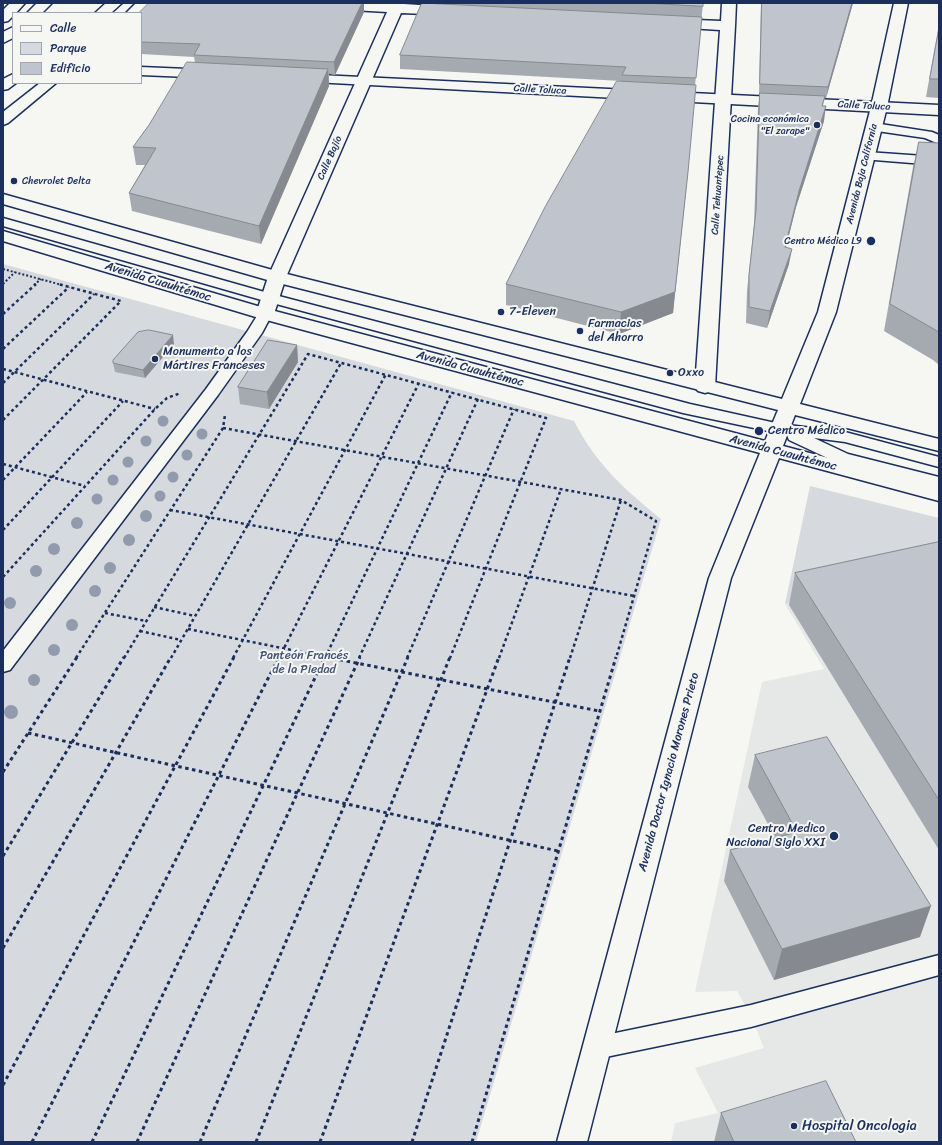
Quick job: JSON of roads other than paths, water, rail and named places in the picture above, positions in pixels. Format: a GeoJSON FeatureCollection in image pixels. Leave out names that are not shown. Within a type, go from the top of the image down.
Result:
{"type":"FeatureCollection","features":[{"type":"Feature","properties":{"kind":"main road"},"geometry":{"type":"LineString","coordinates":[[3,18],[18,3]]}},
{"type":"Feature","properties":{"kind":"main road"},"geometry":{"type":"LineString","coordinates":[[35,12],[45,3]]}},
{"type":"Feature","properties":{"kind":"main road"},"geometry":{"type":"LineString","coordinates":[[96,8],[115,3]]}},
{"type":"Feature","properties":{"kind":"main road"},"geometry":{"type":"LineString","coordinates":[[134,12],[144,3]]}},
{"type":"Feature","properties":{"kind":"main road"},"geometry":{"type":"LineString","coordinates":[[299,3],[397,6],[467,12]]}},
{"type":"Feature","properties":{"kind":"main road","name":"Calle Tehuantepec"},"geometry":{"type":"LineString","coordinates":[[705,387],[729,3]]}},
{"type":"Feature","properties":{"kind":"main road","name":"Avenida Baja California"},"geometry":{"type":"LineString","coordinates":[[788,408],[827,312],[879,107],[901,3]]}},
{"type":"Feature","properties":{"kind":"main road","name":"Calle Bajío"},"geometry":{"type":"LineString","coordinates":[[267,306],[277,277],[397,6]]}},
{"type":"Feature","properties":{"kind":"main road"},"geometry":{"type":"LineString","coordinates":[[657,22],[728,26]]}},
{"type":"Feature","properties":{"kind":"main road"},"geometry":{"type":"LineString","coordinates":[[3,39],[12,32]]}},
{"type":"Feature","properties":{"kind":"main road"},"geometry":{"type":"LineString","coordinates":[[142,71],[226,75]]}},
{"type":"Feature","properties":{"kind":"main road","name":"Calle Toluca"},"geometry":{"type":"LineString","coordinates":[[288,78],[939,110]]}},
{"type":"Feature","properties":{"kind":"main road"},"geometry":{"type":"LineString","coordinates":[[3,86],[12,79]]}},
{"type":"Feature","properties":{"kind":"main road"},"geometry":{"type":"LineString","coordinates":[[3,120],[48,84]]}},
{"type":"Feature","properties":{"kind":"main road"},"geometry":{"type":"LineString","coordinates":[[3,199],[277,277],[705,387],[939,445]]}},
{"type":"Feature","properties":{"kind":"main road","name":"Avenida Cuauhtémoc"},"geometry":{"type":"LineString","coordinates":[[3,236],[776,440],[939,494]]}},
{"type":"Feature","properties":{"kind":"main road","name":"Avenida Doctor Ignacio Morones Prieto"},"geometry":{"type":"LineString","coordinates":[[572,1142],[720,578],[788,408]]}},
{"type":"Feature","properties":{"kind":"lane"},"geometry":{"type":"LineString","coordinates":[[874,127],[928,135],[939,140]]}},
{"type":"Feature","properties":{"kind":"lane"},"geometry":{"type":"LineString","coordinates":[[867,156],[932,160],[939,156]]}},
{"type":"Feature","properties":{"kind":"lane"},"geometry":{"type":"LineString","coordinates":[[3,222],[267,306],[254,333],[212,392],[3,665]]}},
{"type":"Feature","properties":{"kind":"lane"},"geometry":{"type":"LineString","coordinates":[[776,440],[844,437],[939,462]]}},
{"type":"Feature","properties":{"kind":"lane"},"geometry":{"type":"LineString","coordinates":[[776,440],[939,483]]}},
{"type":"Feature","properties":{"kind":"lane"},"geometry":{"type":"LineString","coordinates":[[596,1048],[751,1016],[939,965]]}},
{"type":"Feature","properties":{"kind":"place","name":"Cocina económica \"El zarape\""},"geometry":{"type":"Point","coordinates":[817,125]}},
{"type":"Feature","properties":{"kind":"place","name":"Chevrolet Delta"},"geometry":{"type":"Point","coordinates":[14,181]}},
{"type":"Feature","properties":{"kind":"place","name":"Centro Médico L9"},"geometry":{"type":"Point","coordinates":[871,241]}},
{"type":"Feature","properties":{"kind":"place","name":"7-Eleven"},"geometry":{"type":"Point","coordinates":[501,312]}},
{"type":"Feature","properties":{"kind":"place","name":"Farmacias del Ahorro"},"geometry":{"type":"Point","coordinates":[580,331]}},
{"type":"Feature","properties":{"kind":"place","name":"Monumento a los Mártires Franceses"},"geometry":{"type":"Point","coordinates":[155,359]}},
{"type":"Feature","properties":{"kind":"place","name":"Oxxo"},"geometry":{"type":"Point","coordinates":[670,373]}},
{"type":"Feature","properties":{"kind":"place","name":"Centro Médico"},"geometry":{"type":"Point","coordinates":[759,431]}},
{"type":"Feature","properties":{"kind":"place","name":"Centro Medico Nacional Siglo XXI"},"geometry":{"type":"Point","coordinates":[834,836]}},
{"type":"Feature","properties":{"kind":"place","name":"Hospital Oncologia"},"geometry":{"type":"Point","coordinates":[794,1126]}},
{"type":"Feature","properties":{"kind":"park label","name":"Panteón Francés de la Piedad"},"geometry":{"type":"Point","coordinates":[304,663]}}]}
